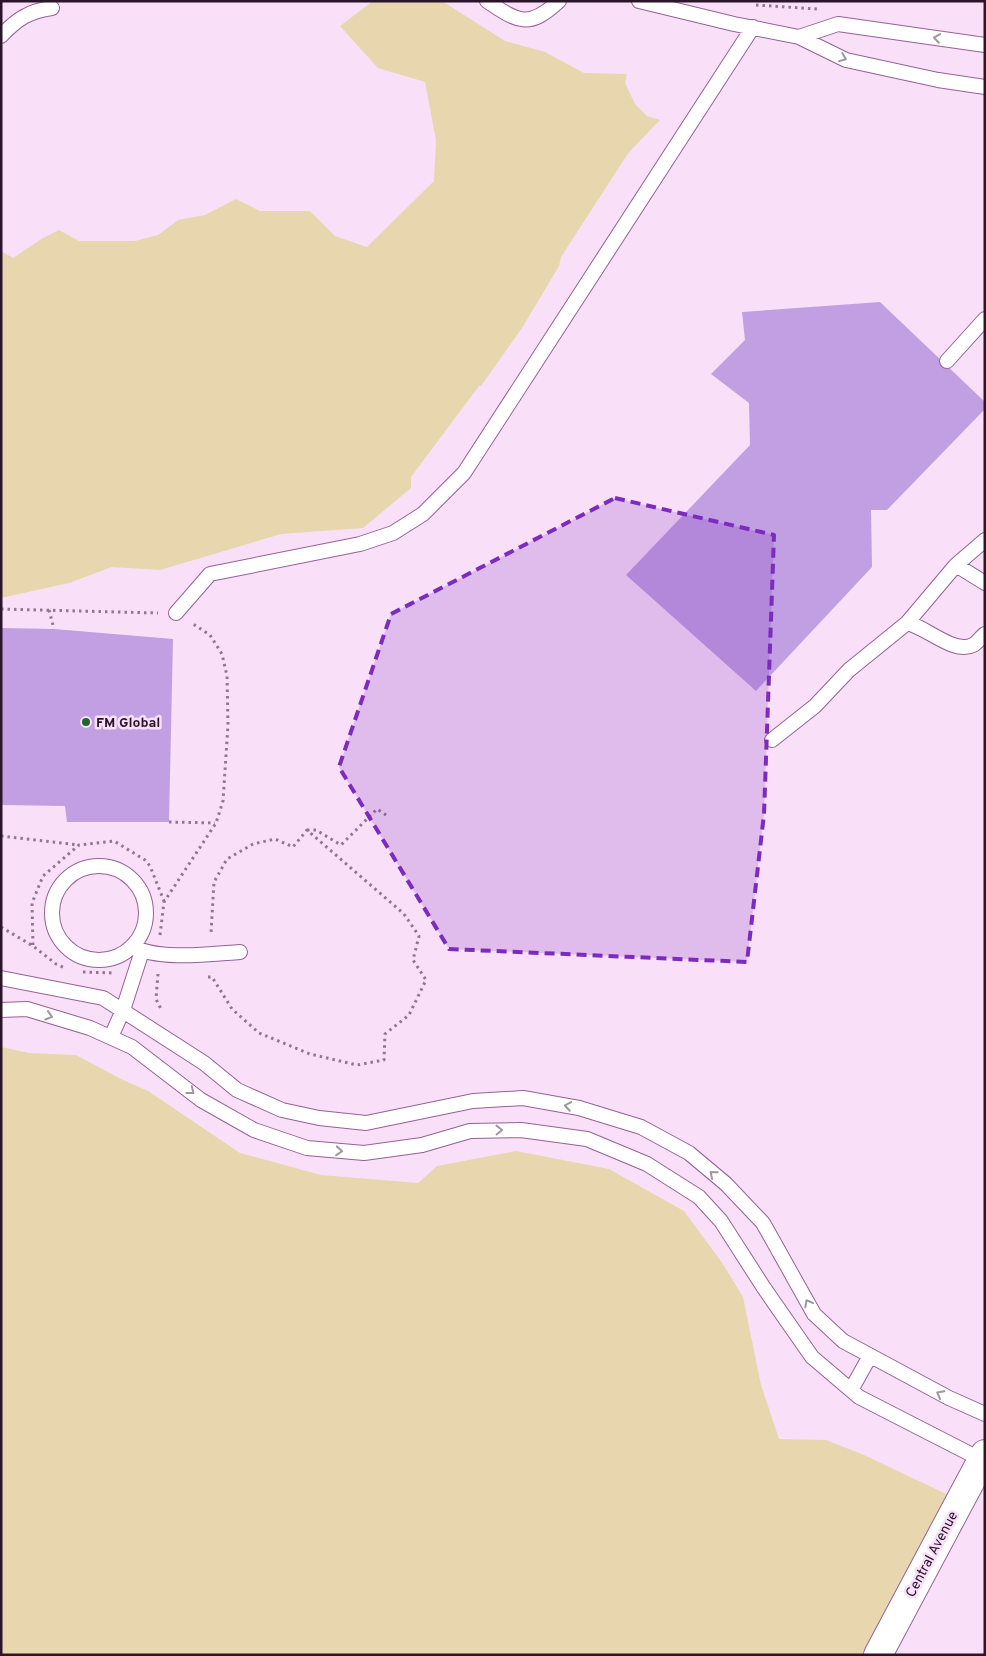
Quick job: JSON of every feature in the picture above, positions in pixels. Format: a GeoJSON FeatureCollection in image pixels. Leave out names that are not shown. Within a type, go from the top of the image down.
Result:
{"type":"FeatureCollection","features":[{"type":"Feature","properties":{"kind":"main road","name":"Central Avenue"},"geometry":{"type":"LineString","coordinates":[[878,1655],[983,1457]]}},
{"type":"Feature","properties":{"kind":"lane"},"geometry":{"type":"LineString","coordinates":[[487,1],[508,15],[527,20],[545,14],[559,1]]}},
{"type":"Feature","properties":{"kind":"lane"},"geometry":{"type":"LineString","coordinates":[[639,1],[799,37],[846,60],[938,80],[985,87]]}},
{"type":"Feature","properties":{"kind":"lane"},"geometry":{"type":"LineString","coordinates":[[1,36],[11,26],[34,10],[52,8]]}},
{"type":"Feature","properties":{"kind":"lane"},"geometry":{"type":"LineString","coordinates":[[799,37],[838,24],[985,45]]}},
{"type":"Feature","properties":{"kind":"lane"},"geometry":{"type":"LineString","coordinates":[[176,613],[210,574],[360,544],[393,533],[423,514],[464,473],[753,27]]}},
{"type":"Feature","properties":{"kind":"lane"},"geometry":{"type":"LineString","coordinates":[[948,361],[985,319]]}},
{"type":"Feature","properties":{"kind":"lane"},"geometry":{"type":"LineString","coordinates":[[772,740],[814,706],[849,670],[907,623],[956,565],[985,540]]}},
{"type":"Feature","properties":{"kind":"lane"},"geometry":{"type":"LineString","coordinates":[[956,565],[985,583]]}},
{"type":"Feature","properties":{"kind":"lane"},"geometry":{"type":"LineString","coordinates":[[907,623],[913,624],[931,636],[962,647],[973,645],[985,634]]}},
{"type":"Feature","properties":{"kind":"lane"},"geometry":{"type":"LineString","coordinates":[[111,1038],[135,974],[137,949],[146,918],[145,903],[140,888],[130,876],[116,868],[101,866],[85,868],[71,875],[60,886],[54,900],[52,915],[56,930],[63,944],[75,953],[90,959],[105,960],[137,949],[190,956],[240,952]]}},
{"type":"Feature","properties":{"kind":"lane"},"geometry":{"type":"LineString","coordinates":[[1,978],[104,998],[204,1063],[237,1090],[282,1110],[319,1118],[366,1123],[473,1101],[522,1098],[579,1108],[641,1127],[688,1153],[726,1184],[763,1223],[814,1314],[843,1341],[949,1398],[985,1414]]}},
{"type":"Feature","properties":{"kind":"lane"},"geometry":{"type":"LineString","coordinates":[[1,1010],[27,1009],[90,1028],[132,1047],[201,1100],[254,1130],[307,1148],[364,1153],[422,1145],[470,1131],[521,1130],[587,1139],[647,1164],[698,1197],[721,1221],[764,1288],[812,1357],[859,1398],[983,1457]]}},
{"type":"Feature","properties":{"kind":"lane"},"geometry":{"type":"LineString","coordinates":[[851,1390],[870,1356]]}},
{"type":"Feature","properties":{"kind":"path"},"geometry":{"type":"LineString","coordinates":[[1,609],[176,613],[210,635],[222,654],[227,676],[228,725],[223,801],[216,823],[164,902],[160,936],[168,936]]}},
{"type":"Feature","properties":{"kind":"path"},"geometry":{"type":"LineString","coordinates":[[49,610],[54,628]]}},
{"type":"Feature","properties":{"kind":"path"},"geometry":{"type":"LineString","coordinates":[[307,830],[316,830],[341,845],[377,809],[389,817]]}},
{"type":"Feature","properties":{"kind":"path"},"geometry":{"type":"LineString","coordinates":[[169,822],[216,823]]}},
{"type":"Feature","properties":{"kind":"path"},"geometry":{"type":"LineString","coordinates":[[202,934],[211,933],[214,882],[228,859],[253,844],[275,839],[293,847],[307,830]]}},
{"type":"Feature","properties":{"kind":"path"},"geometry":{"type":"LineString","coordinates":[[204,976],[212,978],[232,1009],[259,1034],[310,1054],[357,1066],[384,1060],[385,1034],[409,1015],[426,980],[413,960],[419,936],[404,914],[307,830]]}},
{"type":"Feature","properties":{"kind":"path"},"geometry":{"type":"LineString","coordinates":[[1,836],[79,845],[114,841],[145,860],[150,866],[164,902]]}},
{"type":"Feature","properties":{"kind":"path"},"geometry":{"type":"LineString","coordinates":[[34,946],[32,904],[43,876],[79,845]]}},
{"type":"Feature","properties":{"kind":"path"},"geometry":{"type":"LineString","coordinates":[[1,927],[34,946],[56,964],[72,971]]}},
{"type":"Feature","properties":{"kind":"path"},"geometry":{"type":"LineString","coordinates":[[158,953],[159,976],[156,999],[165,1018],[158,1032]]}},
{"type":"Feature","properties":{"kind":"path"},"geometry":{"type":"LineString","coordinates":[[81,972],[159,976]]}},
{"type":"Feature","properties":{"kind":"highlighted area"},"geometry":{"type":"Polygon","coordinates":[[[615,498],[774,535],[764,814],[747,962],[449,949],[339,767],[391,614],[615,498]]]}},
{"type":"Feature","properties":{"kind":"shaded area"},"geometry":{"type":"Polygon","coordinates":[[[373,1],[442,1],[505,41],[545,52],[584,73],[627,74],[625,83],[635,104],[647,116],[660,120],[629,152],[561,257],[559,266],[522,328],[481,386],[479,386],[411,477],[411,488],[363,528],[281,534],[160,570],[112,567],[69,583],[1,598],[1,251],[13,258],[59,230],[79,241],[135,241],[158,235],[178,220],[205,215],[236,199],[260,211],[310,211],[335,236],[367,247],[434,181],[436,140],[425,82],[378,68],[340,26],[373,1]]]}},
{"type":"Feature","properties":{"kind":"shaded area"},"geometry":{"type":"Polygon","coordinates":[[[1,1047],[29,1053],[76,1055],[148,1091],[240,1153],[321,1175],[418,1183],[437,1166],[516,1151],[609,1169],[684,1211],[723,1264],[743,1297],[761,1385],[779,1439],[826,1440],[864,1455],[961,1501],[880,1655],[1,1655],[1,1047]]]}},
{"type":"Feature","properties":{"kind":"building"},"geometry":{"type":"Polygon","coordinates":[[[880,302],[985,402],[985,409],[887,510],[871,510],[872,567],[756,691],[626,575],[750,445],[749,403],[711,374],[745,340],[742,312],[880,302]]]}},
{"type":"Feature","properties":{"kind":"building","name":"FM Global"},"geometry":{"type":"Polygon","coordinates":[[[1,628],[54,629],[173,639],[169,822],[67,822],[65,806],[1,805],[1,628]]]}},
{"type":"Feature","properties":{"kind":"place","name":"FM Global"},"geometry":{"type":"Point","coordinates":[86,722]}}]}
